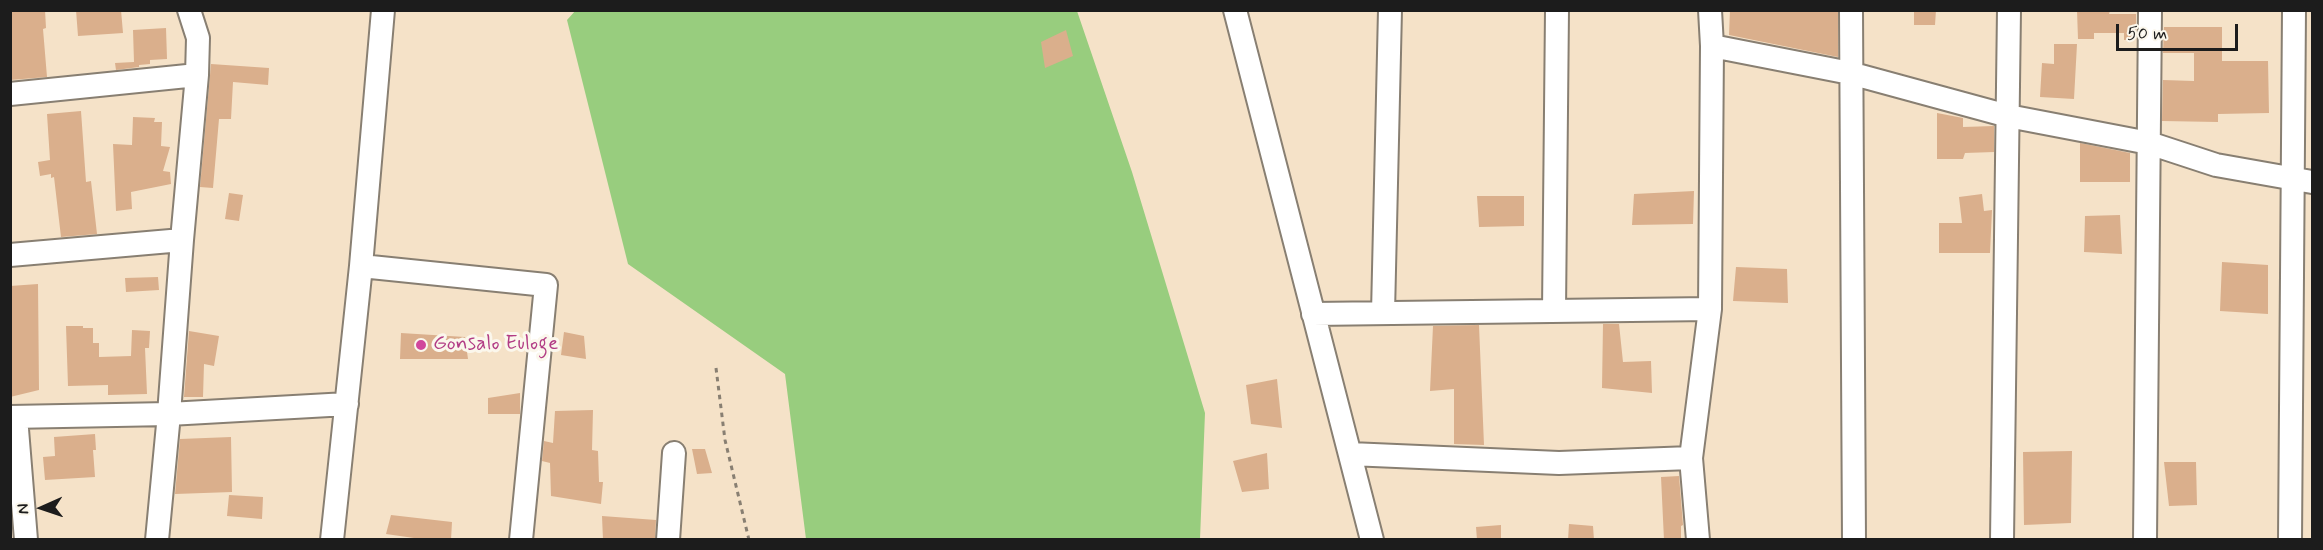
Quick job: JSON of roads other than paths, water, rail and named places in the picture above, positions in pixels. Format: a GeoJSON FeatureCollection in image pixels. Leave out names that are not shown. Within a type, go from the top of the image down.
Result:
{"type":"FeatureCollection","features":[{"type":"Feature","properties":{"kind":"street"},"geometry":{"type":"LineString","coordinates":[[156,540],[170,414],[182,240],[197,75],[198,38],[189,10]]}},
{"type":"Feature","properties":{"kind":"street"},"geometry":{"type":"LineString","coordinates":[[332,540],[361,266],[383,10]]}},
{"type":"Feature","properties":{"kind":"street"},"geometry":{"type":"LineString","coordinates":[[1234,10],[1372,540]]}},
{"type":"Feature","properties":{"kind":"street"},"geometry":{"type":"LineString","coordinates":[[1251,75],[1252,10]]}},
{"type":"Feature","properties":{"kind":"street"},"geometry":{"type":"LineString","coordinates":[[1383,313],[1390,10]]}},
{"type":"Feature","properties":{"kind":"street"},"geometry":{"type":"LineString","coordinates":[[1554,311],[1557,10]]}},
{"type":"Feature","properties":{"kind":"street"},"geometry":{"type":"LineString","coordinates":[[1698,540],[1691,458],[1710,309],[1712,46],[1710,10]]}},
{"type":"Feature","properties":{"kind":"street"},"geometry":{"type":"LineString","coordinates":[[1851,10],[1854,540]]}},
{"type":"Feature","properties":{"kind":"street"},"geometry":{"type":"LineString","coordinates":[[2002,540],[2009,10]]}},
{"type":"Feature","properties":{"kind":"street"},"geometry":{"type":"LineString","coordinates":[[2145,540],[2150,10]]}},
{"type":"Feature","properties":{"kind":"street"},"geometry":{"type":"LineString","coordinates":[[2290,540],[2302,181],[2294,10]]}},
{"type":"Feature","properties":{"kind":"street"},"geometry":{"type":"LineString","coordinates":[[1712,46],[1850,73],[2008,116],[2149,143],[2216,165],[2302,181]]}},
{"type":"Feature","properties":{"kind":"street"},"geometry":{"type":"LineString","coordinates":[[10,94],[197,75]]}},
{"type":"Feature","properties":{"kind":"street"},"geometry":{"type":"LineString","coordinates":[[10,255],[182,240]]}},
{"type":"Feature","properties":{"kind":"street"},"geometry":{"type":"LineString","coordinates":[[361,266],[546,285],[521,540]]}},
{"type":"Feature","properties":{"kind":"street"},"geometry":{"type":"LineString","coordinates":[[1313,314],[1710,309]]}},
{"type":"Feature","properties":{"kind":"street"},"geometry":{"type":"LineString","coordinates":[[26,540],[13,417],[170,414],[347,404]]}},
{"type":"Feature","properties":{"kind":"street"},"geometry":{"type":"LineString","coordinates":[[668,540],[674,453]]}},
{"type":"Feature","properties":{"kind":"street"},"geometry":{"type":"LineString","coordinates":[[1350,454],[1559,463],[1691,458]]}},
{"type":"Feature","properties":{"kind":"place","name":"Gonsalo Euloge"},"geometry":{"type":"Point","coordinates":[421,345]}}]}
